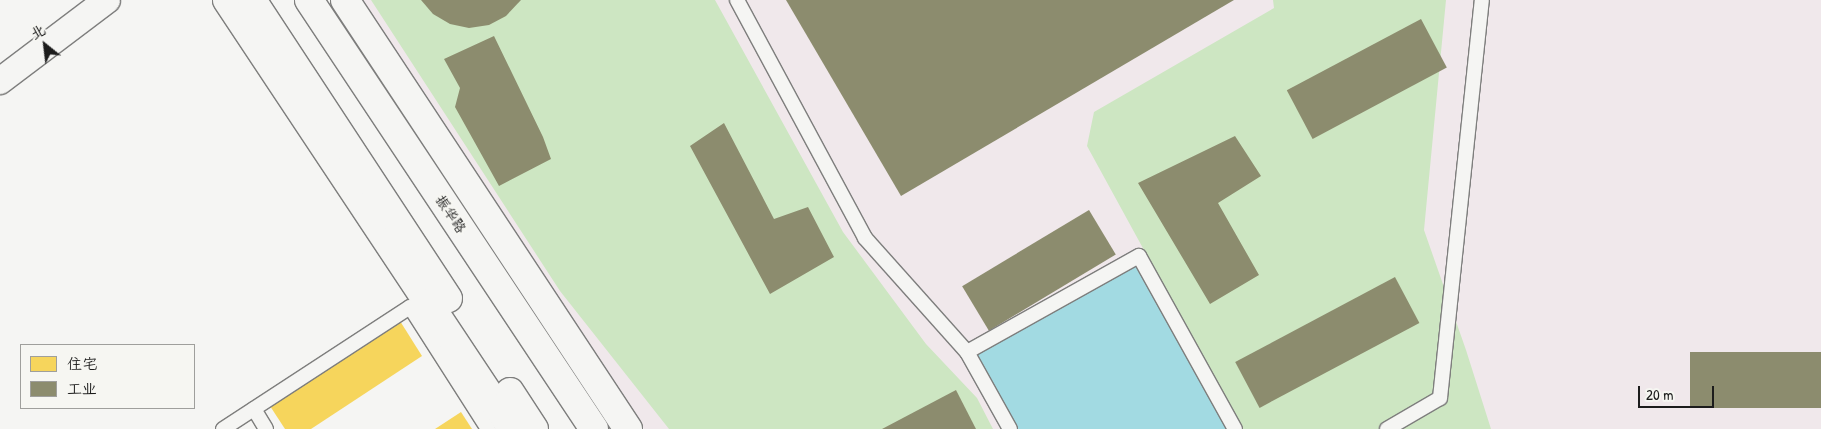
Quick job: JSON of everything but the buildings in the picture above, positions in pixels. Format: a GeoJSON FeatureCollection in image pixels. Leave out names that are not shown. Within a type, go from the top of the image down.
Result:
{"type":"FeatureCollection","features":[{"type":"Feature","properties":{"kind":"street"},"geometry":{"type":"LineString","coordinates":[[0,80],[107,0]]}},
{"type":"Feature","properties":{"kind":"street"},"geometry":{"type":"LineString","coordinates":[[227,0],[512,429]]}},
{"type":"Feature","properties":{"kind":"street"},"geometry":{"type":"LineString","coordinates":[[252,0],[534,429]]}},
{"type":"Feature","properties":{"kind":"street","name":"振华路"},"geometry":{"type":"LineString","coordinates":[[309,0],[594,429]]}},
{"type":"Feature","properties":{"kind":"street"},"geometry":{"type":"LineString","coordinates":[[345,0],[628,429]]}},
{"type":"Feature","properties":{"kind":"lane"},"geometry":{"type":"LineString","coordinates":[[737,0],[865,238],[967,352],[1010,429]]}},
{"type":"Feature","properties":{"kind":"lane"},"geometry":{"type":"LineString","coordinates":[[1386,429],[1440,398],[1482,0]]}},
{"type":"Feature","properties":{"kind":"lane"},"geometry":{"type":"LineString","coordinates":[[967,352],[1139,256],[1235,429]]}},
{"type":"Feature","properties":{"kind":"lane"},"geometry":{"type":"LineString","coordinates":[[223,429],[410,307],[488,429]]}},
{"type":"Feature","properties":{"kind":"lane"},"geometry":{"type":"LineString","coordinates":[[254,409],[266,429]]}},
{"type":"Feature","properties":{"kind":"shaded area"},"geometry":{"type":"Polygon","coordinates":[[[359,0],[1821,0],[1821,429],[644,429],[359,0]]]}},
{"type":"Feature","properties":{"kind":"green space"},"geometry":{"type":"Polygon","coordinates":[[[371,0],[715,0],[843,232],[926,344],[977,398],[993,429],[669,429],[560,291],[371,0]]]}},
{"type":"Feature","properties":{"kind":"green space"},"geometry":{"type":"Polygon","coordinates":[[[1273,0],[1446,0],[1424,230],[1466,350],[1491,429],[1242,429],[1087,146],[1094,112],[1274,8],[1273,0]]]}},
{"type":"Feature","properties":{"kind":"water"},"geometry":{"type":"Polygon","coordinates":[[[1139,256],[1235,429],[1010,429],[967,352],[1139,256]]]}}]}
